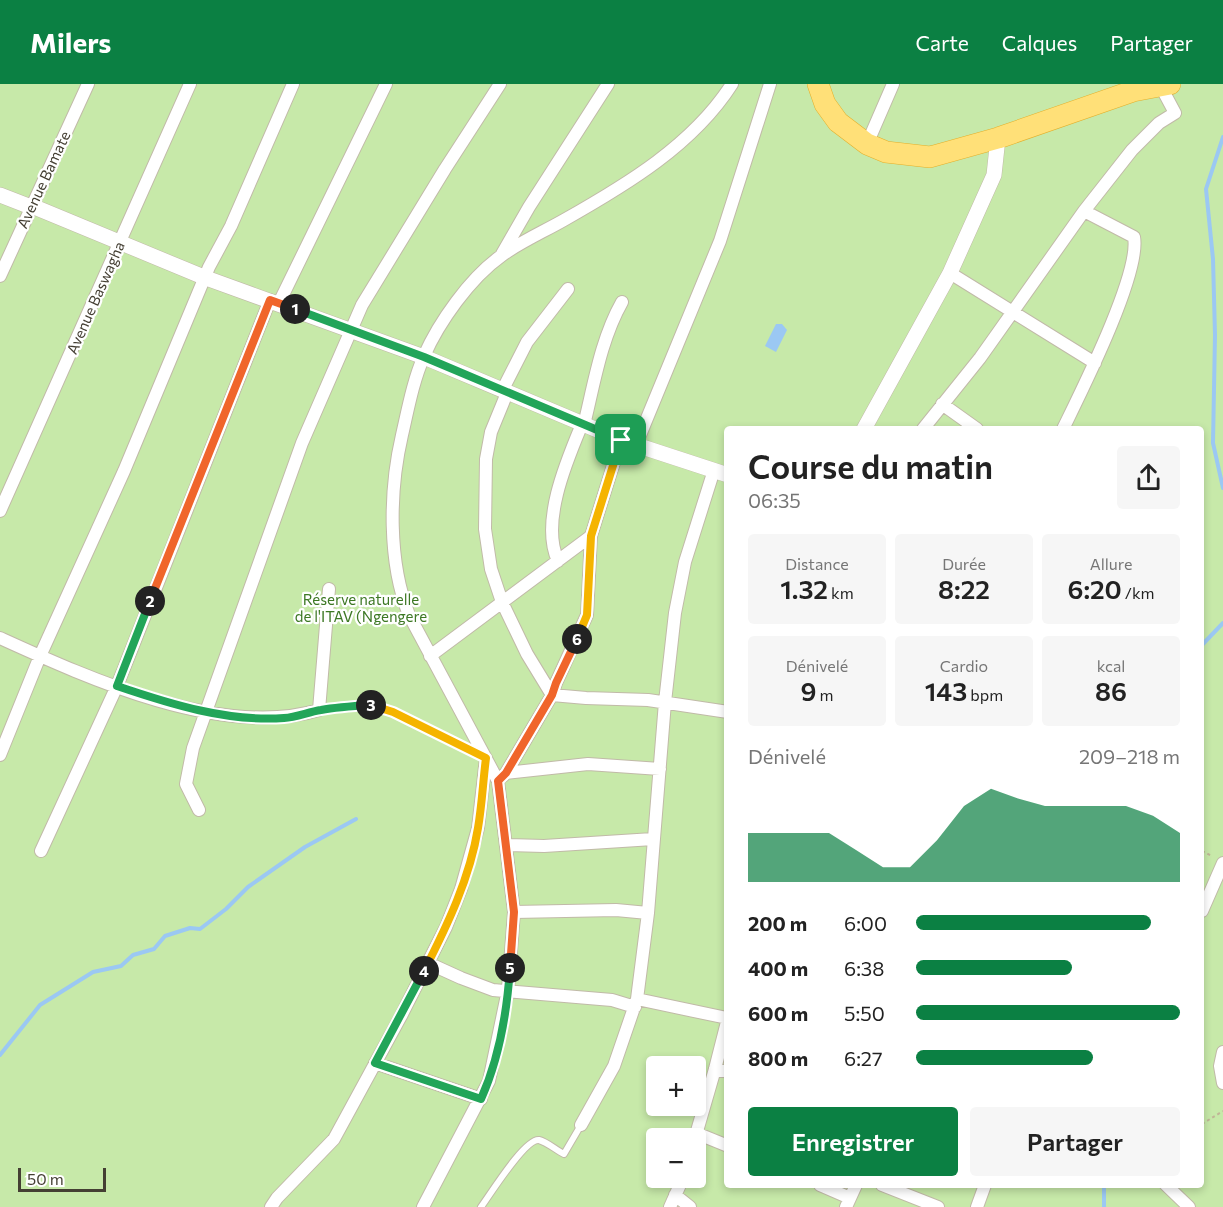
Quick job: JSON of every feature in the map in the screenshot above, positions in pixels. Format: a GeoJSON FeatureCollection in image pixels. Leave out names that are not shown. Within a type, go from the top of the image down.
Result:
{"type":"FeatureCollection","features":[{"type":"Feature","properties":{"kind":"highway"},"geometry":{"type":"LineString","coordinates":[[818,84],[825,104],[838,122],[867,144],[886,152],[930,157],[998,138],[1133,91],[1165,85]]}},
{"type":"Feature","properties":{"kind":"street","name":"Avenue Bamate"},"geometry":{"type":"LineString","coordinates":[[0,276],[88,84]]}},
{"type":"Feature","properties":{"kind":"street","name":"Avenue Baswagha"},"geometry":{"type":"LineString","coordinates":[[0,511],[190,84]]}},
{"type":"Feature","properties":{"kind":"street"},"geometry":{"type":"LineString","coordinates":[[0,755],[40,656],[124,471],[209,267],[231,226],[293,84]]}},
{"type":"Feature","properties":{"kind":"street"},"geometry":{"type":"LineString","coordinates":[[41,851],[117,686],[274,301],[386,84]]}},
{"type":"Feature","properties":{"kind":"street"},"geometry":{"type":"LineString","coordinates":[[199,810],[186,784],[192,748],[302,443],[362,304],[500,84]]}},
{"type":"Feature","properties":{"kind":"street"},"geometry":{"type":"LineString","coordinates":[[501,255],[608,84]]}},
{"type":"Feature","properties":{"kind":"street"},"geometry":{"type":"LineString","coordinates":[[502,777],[486,758],[430,656],[400,593],[393,541],[394,493],[399,450],[409,404],[424,357],[462,295],[501,255],[605,197],[651,165],[693,131],[724,98],[732,84]]}},
{"type":"Feature","properties":{"kind":"street"},"geometry":{"type":"LineString","coordinates":[[636,445],[720,241],[770,84]]}},
{"type":"Feature","properties":{"kind":"street"},"geometry":{"type":"LineString","coordinates":[[867,144],[892,84]]}},
{"type":"Feature","properties":{"kind":"street"},"geometry":{"type":"LineString","coordinates":[[925,426],[980,358],[1084,211],[1132,150],[1159,123],[1175,112],[1165,85]]}},
{"type":"Feature","properties":{"kind":"street"},"geometry":{"type":"LineString","coordinates":[[866,426],[950,273],[994,175],[998,138]]}},
{"type":"Feature","properties":{"kind":"street"},"geometry":{"type":"LineString","coordinates":[[0,195],[206,278],[424,357],[621,440],[721,473],[685,562],[675,613],[665,702],[648,913],[636,1003],[614,1066],[580,1125]]}},
{"type":"Feature","properties":{"kind":"street"},"geometry":{"type":"LineString","coordinates":[[1064,426],[1095,363],[1126,281],[1136,246],[1134,237],[1084,211]]}},
{"type":"Feature","properties":{"kind":"street"},"geometry":{"type":"LineString","coordinates":[[950,273],[1095,363]]}},
{"type":"Feature","properties":{"kind":"street"},"geometry":{"type":"LineString","coordinates":[[552,695],[534,666],[502,602],[490,569],[487,543],[486,459],[491,432],[526,342],[568,290]]}},
{"type":"Feature","properties":{"kind":"street"},"geometry":{"type":"LineString","coordinates":[[558,561],[553,539],[555,506],[560,484],[583,424],[614,316],[622,302]]}},
{"type":"Feature","properties":{"kind":"street"},"geometry":{"type":"LineString","coordinates":[[942,404],[972,426]]}},
{"type":"Feature","properties":{"kind":"street"},"geometry":{"type":"LineString","coordinates":[[423,1207],[481,1099],[495,1059],[508,990],[514,912],[506,846],[502,777],[552,695],[587,615],[591,536],[621,440]]}},
{"type":"Feature","properties":{"kind":"street"},"geometry":{"type":"LineString","coordinates":[[430,656],[591,536]]}},
{"type":"Feature","properties":{"kind":"street"},"geometry":{"type":"LineString","coordinates":[[0,638],[40,656],[160,701],[205,712],[251,718],[285,718],[318,710],[329,589]]}},
{"type":"Feature","properties":{"kind":"street"},"geometry":{"type":"LineString","coordinates":[[552,695],[665,702],[724,711]]}},
{"type":"Feature","properties":{"kind":"street"},"geometry":{"type":"LineString","coordinates":[[272,1207],[277,1198],[334,1139],[428,963],[454,908],[471,858],[478,828],[486,758]]}},
{"type":"Feature","properties":{"kind":"street"},"geometry":{"type":"LineString","coordinates":[[502,777],[588,764],[660,769]]}},
{"type":"Feature","properties":{"kind":"street"},"geometry":{"type":"LineString","coordinates":[[506,846],[544,846],[653,839]]}},
{"type":"Feature","properties":{"kind":"street"},"geometry":{"type":"LineString","coordinates":[[1204,906],[1223,862]]}},
{"type":"Feature","properties":{"kind":"street"},"geometry":{"type":"LineString","coordinates":[[514,912],[616,910],[648,913]]}},
{"type":"Feature","properties":{"kind":"street"},"geometry":{"type":"LineString","coordinates":[[428,963],[493,990],[612,1000],[724,1018]]}},
{"type":"Feature","properties":{"kind":"street"},"geometry":{"type":"LineString","coordinates":[[698,1128],[722,1070],[724,1049]]}},
{"type":"Feature","properties":{"kind":"street"},"geometry":{"type":"LineString","coordinates":[[1223,1052],[1220,1066],[1223,1083]]}},
{"type":"Feature","properties":{"kind":"street"},"geometry":{"type":"LineString","coordinates":[[375,1063],[481,1099]]}},
{"type":"Feature","properties":{"kind":"street"},"geometry":{"type":"LineString","coordinates":[[706,1139],[724,1145]]}},
{"type":"Feature","properties":{"kind":"street"},"geometry":{"type":"LineString","coordinates":[[670,1207],[678,1188]]}},
{"type":"Feature","properties":{"kind":"street"},"geometry":{"type":"LineString","coordinates":[[825,1188],[848,1203],[855,1188]]}},
{"type":"Feature","properties":{"kind":"street"},"geometry":{"type":"LineString","coordinates":[[890,1188],[938,1207]]}},
{"type":"Feature","properties":{"kind":"street"},"geometry":{"type":"LineString","coordinates":[[977,1207],[983,1188]]}},
{"type":"Feature","properties":{"kind":"street"},"geometry":{"type":"LineString","coordinates":[[1169,1188],[1189,1207]]}},
{"type":"Feature","properties":{"kind":"street"},"geometry":{"type":"LineString","coordinates":[[675,1195],[690,1207]]}},
{"type":"Feature","properties":{"kind":"lane"},"geometry":{"type":"LineString","coordinates":[[481,1207],[522,1150],[532,1141],[539,1140],[547,1143],[564,1154],[580,1125]]}},
{"type":"Feature","properties":{"kind":"path"},"geometry":{"type":"LineString","coordinates":[[318,710],[370,705],[393,712],[486,758]]}},
{"type":"Feature","properties":{"kind":"path"},"geometry":{"type":"LineString","coordinates":[[1204,1123],[1223,1111]]}},
{"type":"Feature","properties":{"kind":"green space","name":"Réserve naturelle de l'ITAV (Ngengere"},"geometry":{"type":"Polygon","coordinates":[[[0,84],[1223,84],[1223,1207],[0,1207],[0,84]]]}},
{"type":"Feature","properties":{"kind":"water"},"geometry":{"type":"Polygon","coordinates":[[[776,324],[782,324],[787,330],[776,352],[765,346],[776,324]]]}},
{"type":"Feature","properties":{"kind":"waterway"},"geometry":{"type":"LineString","coordinates":[[1223,137],[1206,189],[1213,259],[1215,335],[1213,443],[1223,488]]}},
{"type":"Feature","properties":{"kind":"waterway"},"geometry":{"type":"LineString","coordinates":[[1204,643],[1223,623]]}},
{"type":"Feature","properties":{"kind":"waterway"},"geometry":{"type":"LineString","coordinates":[[0,1055],[40,1005],[93,972],[121,966],[133,955],[154,949],[165,936],[190,928],[200,929],[226,909],[248,887],[305,847],[356,819]]}},
{"type":"Feature","properties":{"kind":"waterway"},"geometry":{"type":"LineString","coordinates":[[1104,1188],[1104,1207]]}},
{"type":"Feature","properties":{"kind":"route"},"geometry":{"type":"LineString","coordinates":[[270,300],[424,357],[621,440],[591,536],[587,615],[540,718],[506,773],[498,781],[514,912],[508,990],[489,1081],[481,1099],[375,1063],[446,927],[461,889],[478,828],[486,758],[393,712],[370,705],[318,710],[285,718],[251,718],[205,712],[160,701],[117,686],[270,300]]}}]}
